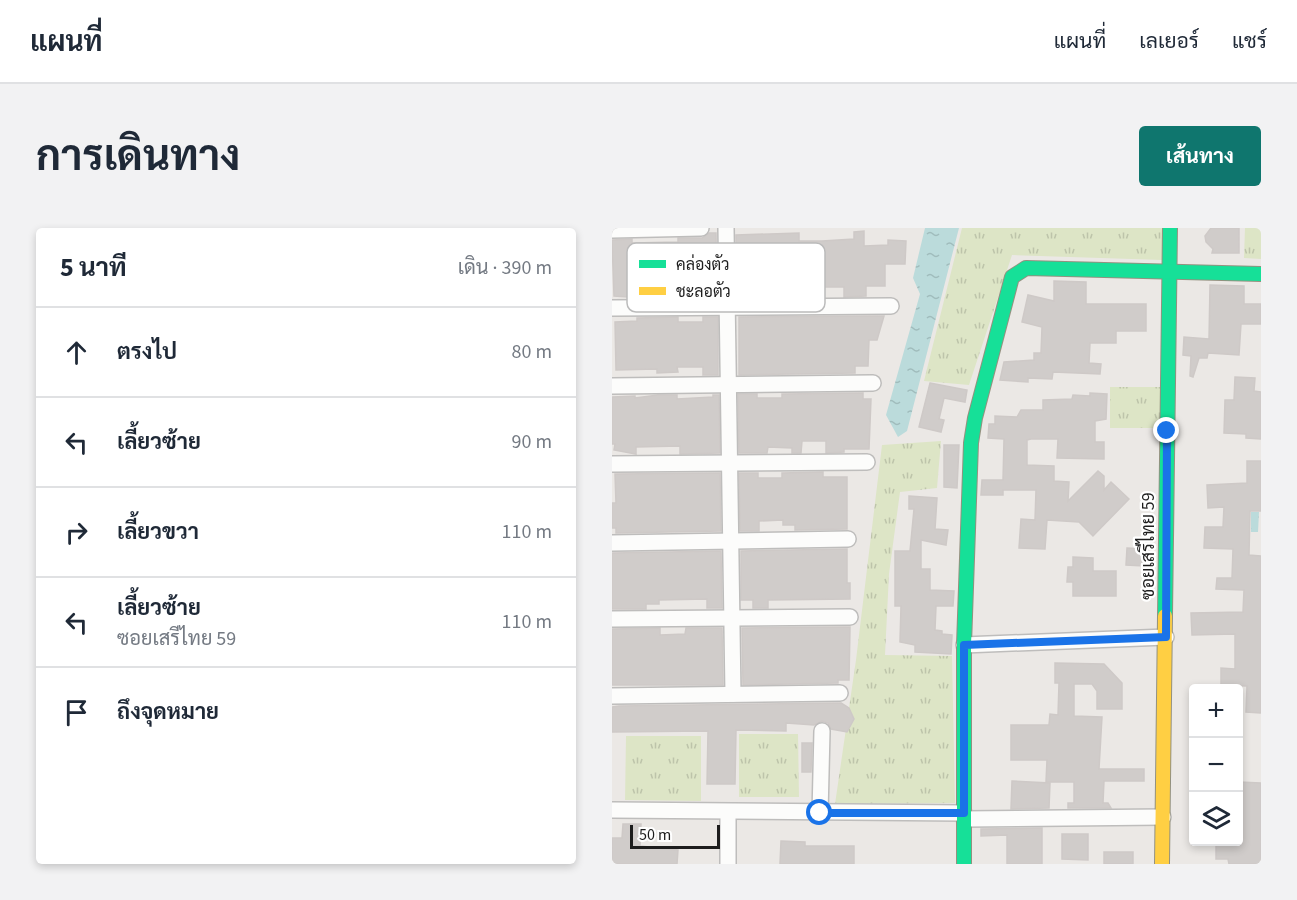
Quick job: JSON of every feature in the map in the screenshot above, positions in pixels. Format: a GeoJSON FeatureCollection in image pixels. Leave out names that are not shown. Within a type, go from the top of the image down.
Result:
{"type":"FeatureCollection","features":[{"type":"Feature","properties":{"kind":"street"},"geometry":{"type":"LineString","coordinates":[[612,230],[701,228]]}},
{"type":"Feature","properties":{"kind":"street"},"geometry":{"type":"LineString","coordinates":[[726,228],[726,243]]}},
{"type":"Feature","properties":{"kind":"street","name":"ซอยเสรีไทย 59"},"geometry":{"type":"LineString","coordinates":[[1162,864],[1170,228]]}},
{"type":"Feature","properties":{"kind":"street"},"geometry":{"type":"LineString","coordinates":[[964,864],[964,645],[972,431],[1012,277],[1026,268],[1261,274]]}},
{"type":"Feature","properties":{"kind":"street"},"geometry":{"type":"LineString","coordinates":[[825,306],[891,306]]}},
{"type":"Feature","properties":{"kind":"street"},"geometry":{"type":"LineString","coordinates":[[612,308],[627,308]]}},
{"type":"Feature","properties":{"kind":"street"},"geometry":{"type":"LineString","coordinates":[[728,312],[728,384],[732,464],[733,694]]}},
{"type":"Feature","properties":{"kind":"street"},"geometry":{"type":"LineString","coordinates":[[612,386],[873,382]]}},
{"type":"Feature","properties":{"kind":"street"},"geometry":{"type":"LineString","coordinates":[[612,464],[867,462]]}},
{"type":"Feature","properties":{"kind":"street"},"geometry":{"type":"LineString","coordinates":[[612,543],[848,539]]}},
{"type":"Feature","properties":{"kind":"street"},"geometry":{"type":"LineString","coordinates":[[612,619],[850,617]]}},
{"type":"Feature","properties":{"kind":"street"},"geometry":{"type":"LineString","coordinates":[[964,645],[1166,637]]}},
{"type":"Feature","properties":{"kind":"street"},"geometry":{"type":"LineString","coordinates":[[612,696],[840,693]]}},
{"type":"Feature","properties":{"kind":"street"},"geometry":{"type":"LineString","coordinates":[[820,813],[822,731]]}},
{"type":"Feature","properties":{"kind":"street"},"geometry":{"type":"LineString","coordinates":[[612,810],[1163,817]]}},
{"type":"Feature","properties":{"kind":"street"},"geometry":{"type":"LineString","coordinates":[[728,813],[728,864]]}},
{"type":"Feature","properties":{"kind":"green space"},"geometry":{"type":"Polygon","coordinates":[[[962,228],[1162,228],[1162,260],[1012,255],[969,385],[924,381],[962,228]]]}},
{"type":"Feature","properties":{"kind":"green space"},"geometry":{"type":"Polygon","coordinates":[[[1245,228],[1261,228],[1261,259],[1244,258],[1245,228]]]}},
{"type":"Feature","properties":{"kind":"green space"},"geometry":{"type":"Polygon","coordinates":[[[1110,387],[1160,387],[1160,428],[1110,428],[1110,387]]]}},
{"type":"Feature","properties":{"kind":"green space"},"geometry":{"type":"Polygon","coordinates":[[[941,441],[937,488],[900,492],[889,574],[885,655],[952,656],[955,803],[835,804],[856,660],[882,445],[941,441]]]}},
{"type":"Feature","properties":{"kind":"green space"},"geometry":{"type":"Polygon","coordinates":[[[739,734],[798,734],[799,797],[739,797],[739,734]]]}},
{"type":"Feature","properties":{"kind":"green space"},"geometry":{"type":"Polygon","coordinates":[[[626,736],[701,736],[701,801],[625,800],[626,736]]]}},
{"type":"Feature","properties":{"kind":"water"},"geometry":{"type":"Polygon","coordinates":[[[925,228],[959,228],[907,431],[898,437],[886,415],[920,294],[913,278],[925,228]]]}},
{"type":"Feature","properties":{"kind":"water"},"geometry":{"type":"Polygon","coordinates":[[[1251,512],[1259,512],[1258,532],[1251,532],[1251,512]]]}},
{"type":"Feature","properties":{"kind":"building"},"geometry":{"type":"Polygon","coordinates":[[[1211,228],[1239,228],[1239,253],[1212,253],[1213,249],[1206,242],[1205,236],[1211,228]]]}},
{"type":"Feature","properties":{"kind":"building"},"geometry":{"type":"Polygon","coordinates":[[[864,231],[864,246],[888,245],[888,240],[906,241],[905,264],[885,264],[885,286],[866,286],[866,296],[844,297],[844,287],[825,287],[825,243],[736,243],[736,235],[799,233],[799,241],[822,241],[854,239],[854,232],[864,231]]]}},
{"type":"Feature","properties":{"kind":"building"},"geometry":{"type":"Polygon","coordinates":[[[709,233],[716,233],[716,243],[632,243],[678,242],[678,238],[702,238],[709,233]]]}},
{"type":"Feature","properties":{"kind":"building"},"geometry":{"type":"Polygon","coordinates":[[[632,239],[632,243],[627,243],[627,297],[614,296],[612,240],[632,239]]]}},
{"type":"Feature","properties":{"kind":"building"},"geometry":{"type":"Polygon","coordinates":[[[1054,281],[1086,282],[1086,304],[1146,304],[1146,331],[1116,331],[1116,343],[1090,343],[1089,363],[1101,364],[1100,374],[1053,372],[1052,379],[1028,378],[1028,382],[1000,380],[1004,362],[1034,360],[1034,353],[1041,353],[1042,327],[1022,322],[1028,295],[1054,301],[1054,281]]]}},
{"type":"Feature","properties":{"kind":"building"},"geometry":{"type":"Polygon","coordinates":[[[1210,285],[1244,286],[1244,304],[1261,304],[1261,324],[1241,324],[1239,355],[1208,353],[1207,358],[1199,358],[1193,377],[1190,376],[1191,356],[1183,355],[1184,337],[1209,339],[1210,285]]]}},
{"type":"Feature","properties":{"kind":"building"},"geometry":{"type":"Polygon","coordinates":[[[884,316],[877,340],[869,340],[868,366],[855,366],[855,373],[739,375],[739,317],[884,316]]]}},
{"type":"Feature","properties":{"kind":"building"},"geometry":{"type":"Polygon","coordinates":[[[678,317],[678,322],[703,322],[703,317],[718,317],[718,375],[703,375],[703,367],[677,367],[678,372],[657,373],[657,369],[616,370],[615,322],[637,321],[637,318],[678,317]]]}},
{"type":"Feature","properties":{"kind":"building"},"geometry":{"type":"Polygon","coordinates":[[[1235,377],[1255,378],[1254,391],[1261,392],[1261,439],[1246,438],[1246,434],[1224,433],[1225,400],[1234,400],[1235,377]]]}},
{"type":"Feature","properties":{"kind":"building"},"geometry":{"type":"Polygon","coordinates":[[[930,383],[967,390],[965,402],[944,398],[939,419],[944,420],[941,432],[919,427],[930,383]]]}},
{"type":"Feature","properties":{"kind":"building"},"geometry":{"type":"Polygon","coordinates":[[[863,393],[863,399],[871,399],[869,449],[844,449],[844,452],[826,453],[826,441],[802,441],[801,453],[792,453],[792,448],[768,447],[767,453],[739,453],[738,394],[757,394],[757,398],[782,398],[782,394],[863,393]]]}},
{"type":"Feature","properties":{"kind":"building"},"geometry":{"type":"Polygon","coordinates":[[[1090,393],[1107,394],[1106,419],[1095,421],[1095,442],[1104,442],[1104,459],[1057,458],[1058,439],[1031,439],[1027,440],[1027,465],[1054,466],[1054,481],[1069,482],[1068,501],[1098,471],[1104,476],[1104,490],[1111,482],[1129,499],[1093,536],[1079,522],[1047,520],[1045,549],[1019,548],[1021,519],[1035,520],[1036,490],[1003,490],[1003,495],[981,495],[982,480],[1003,480],[1004,439],[988,438],[989,424],[995,424],[995,416],[1017,417],[1021,410],[1043,410],[1043,400],[1072,399],[1073,395],[1090,396],[1090,393]]]}},
{"type":"Feature","properties":{"kind":"building"},"geometry":{"type":"Polygon","coordinates":[[[677,395],[677,399],[719,395],[720,453],[680,454],[680,446],[636,447],[636,454],[614,450],[612,397],[635,396],[635,398],[677,395]]]}},
{"type":"Feature","properties":{"kind":"building"},"geometry":{"type":"Polygon","coordinates":[[[944,445],[959,445],[957,488],[944,487],[944,445]]]}},
{"type":"Feature","properties":{"kind":"building"},"geometry":{"type":"Polygon","coordinates":[[[1247,461],[1261,461],[1261,511],[1250,511],[1249,555],[1261,556],[1261,713],[1246,712],[1247,686],[1221,684],[1221,668],[1235,669],[1235,634],[1192,635],[1191,613],[1243,612],[1244,590],[1216,589],[1217,578],[1232,578],[1233,549],[1204,548],[1205,527],[1223,527],[1224,507],[1208,508],[1207,485],[1247,483],[1247,461]]]}},
{"type":"Feature","properties":{"kind":"building"},"geometry":{"type":"Polygon","coordinates":[[[823,472],[823,477],[847,477],[847,529],[795,530],[795,525],[783,525],[783,520],[759,521],[759,531],[740,531],[739,473],[758,473],[758,478],[782,478],[782,473],[823,472]]]}},
{"type":"Feature","properties":{"kind":"building"},"geometry":{"type":"Polygon","coordinates":[[[720,473],[721,531],[616,533],[616,528],[612,528],[612,503],[616,503],[615,474],[720,473]]]}},
{"type":"Feature","properties":{"kind":"building"},"geometry":{"type":"Polygon","coordinates":[[[909,496],[937,498],[935,529],[948,530],[946,545],[921,540],[921,569],[930,569],[930,590],[954,591],[953,606],[936,606],[935,630],[942,631],[942,634],[952,635],[951,654],[915,652],[915,645],[900,642],[901,606],[895,606],[895,551],[910,551],[914,509],[909,509],[909,496]]]}},
{"type":"Feature","properties":{"kind":"building"},"geometry":{"type":"Polygon","coordinates":[[[1127,548],[1145,549],[1144,566],[1126,565],[1127,548]]]}},
{"type":"Feature","properties":{"kind":"building"},"geometry":{"type":"Polygon","coordinates":[[[847,549],[847,583],[850,583],[850,599],[768,600],[768,608],[753,608],[753,600],[741,600],[741,551],[847,549]]]}},
{"type":"Feature","properties":{"kind":"building"},"geometry":{"type":"Polygon","coordinates":[[[721,551],[722,608],[707,608],[707,599],[659,600],[659,604],[646,604],[646,609],[612,609],[612,553],[721,551]]]}},
{"type":"Feature","properties":{"kind":"building"},"geometry":{"type":"Polygon","coordinates":[[[1073,557],[1093,558],[1093,571],[1116,571],[1116,596],[1073,596],[1073,582],[1067,582],[1068,567],[1073,567],[1073,557]]]}},
{"type":"Feature","properties":{"kind":"building"},"geometry":{"type":"Polygon","coordinates":[[[850,627],[849,680],[838,680],[838,683],[743,685],[742,628],[850,627]]]}},
{"type":"Feature","properties":{"kind":"building"},"geometry":{"type":"Polygon","coordinates":[[[660,628],[660,635],[685,634],[686,628],[722,628],[723,685],[612,685],[612,629],[660,628]]]}},
{"type":"Feature","properties":{"kind":"building"},"geometry":{"type":"Polygon","coordinates":[[[1055,663],[1104,664],[1122,683],[1122,709],[1097,709],[1097,691],[1092,684],[1074,684],[1074,716],[1102,717],[1099,769],[1144,769],[1144,781],[1104,781],[1103,803],[1108,803],[1111,808],[1068,808],[1068,803],[1074,803],[1074,782],[1046,782],[1047,760],[1011,760],[1011,725],[1049,725],[1050,714],[1058,715],[1059,683],[1055,683],[1055,663]]]}},
{"type":"Feature","properties":{"kind":"building"},"geometry":{"type":"Polygon","coordinates":[[[841,703],[849,708],[854,719],[847,732],[831,729],[828,723],[822,721],[814,725],[786,723],[786,731],[736,730],[735,784],[707,784],[708,731],[612,732],[612,707],[619,706],[841,703]]]}},
{"type":"Feature","properties":{"kind":"building"},"geometry":{"type":"Polygon","coordinates":[[[802,743],[812,743],[811,772],[802,772],[802,743]]]}},
{"type":"Feature","properties":{"kind":"building"},"geometry":{"type":"Polygon","coordinates":[[[1012,781],[1050,783],[1049,808],[1011,809],[1012,781]]]}},
{"type":"Feature","properties":{"kind":"building"},"geometry":{"type":"Polygon","coordinates":[[[1243,782],[1261,783],[1261,864],[1229,864],[1228,859],[1216,859],[1216,846],[1243,846],[1243,782]]]}},
{"type":"Feature","properties":{"kind":"building"},"geometry":{"type":"Polygon","coordinates":[[[623,824],[641,824],[640,846],[678,850],[677,864],[612,864],[612,838],[622,838],[623,824]]]}},
{"type":"Feature","properties":{"kind":"building"},"geometry":{"type":"Polygon","coordinates":[[[1042,828],[1042,864],[1007,864],[1007,835],[981,836],[981,829],[1042,828]]]}},
{"type":"Feature","properties":{"kind":"building"},"geometry":{"type":"Polygon","coordinates":[[[1062,834],[1088,834],[1088,860],[1062,859],[1062,834]]]}},
{"type":"Feature","properties":{"kind":"building"},"geometry":{"type":"Polygon","coordinates":[[[781,841],[805,842],[805,846],[854,846],[854,864],[780,864],[781,841]]]}},
{"type":"Feature","properties":{"kind":"building"},"geometry":{"type":"Polygon","coordinates":[[[1104,852],[1133,852],[1133,864],[1104,864],[1104,852]]]}},
{"type":"Feature","properties":{"kind":"traffic: fast"},"geometry":{"type":"LineString","coordinates":[[1165,616],[1170,228]]}},
{"type":"Feature","properties":{"kind":"traffic: fast"},"geometry":{"type":"LineString","coordinates":[[964,864],[964,645],[971,443],[975,418],[1012,277],[1026,268],[1261,274]]}},
{"type":"Feature","properties":{"kind":"traffic: slow"},"geometry":{"type":"LineString","coordinates":[[1162,864],[1165,616]]}},
{"type":"Feature","properties":{"kind":"route"},"geometry":{"type":"LineString","coordinates":[[820,813],[964,813],[964,645],[1166,637],[1167,431]]}}]}
